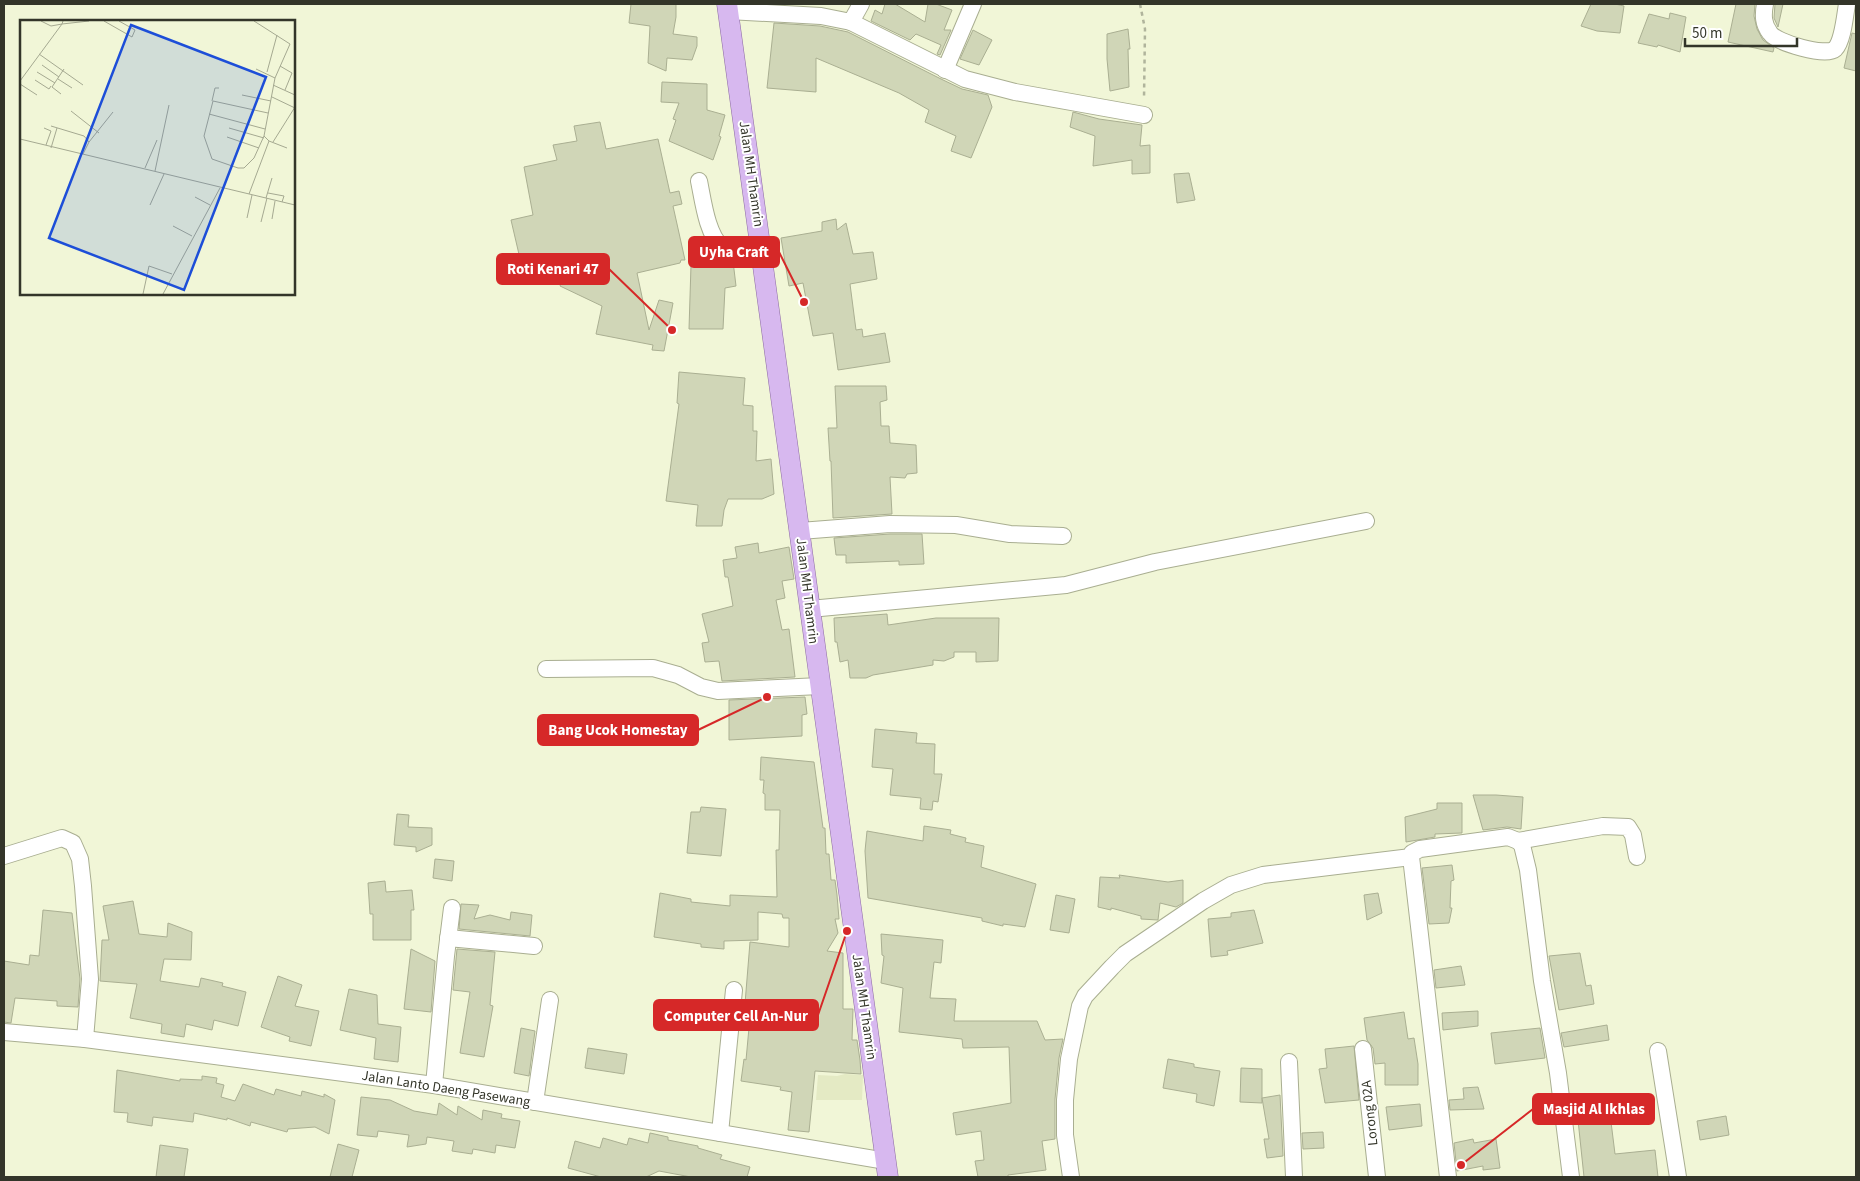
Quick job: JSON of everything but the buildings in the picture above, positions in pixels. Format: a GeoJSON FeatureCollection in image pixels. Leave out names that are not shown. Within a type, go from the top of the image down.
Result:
{"type":"FeatureCollection","features":[{"type":"Feature","properties":{"kind":"main road","name":"Jalan MH Thamrin"},"geometry":{"type":"LineString","coordinates":[[727,8],[887,1169]]}},
{"type":"Feature","properties":{"kind":"street"},"geometry":{"type":"LineString","coordinates":[[851,22],[860,4]]}},
{"type":"Feature","properties":{"kind":"street"},"geometry":{"type":"LineString","coordinates":[[945,70],[974,4]]}},
{"type":"Feature","properties":{"kind":"street"},"geometry":{"type":"LineString","coordinates":[[1765,4],[1764,20],[1768,30],[1775,39],[1826,53],[1835,49],[1839,42],[1846,4]]}},
{"type":"Feature","properties":{"kind":"street"},"geometry":{"type":"LineString","coordinates":[[727,8],[821,16],[851,22],[966,79],[1015,92],[1144,116]]}},
{"type":"Feature","properties":{"kind":"street"},"geometry":{"type":"LineString","coordinates":[[699,181],[708,220],[717,243],[722,247],[761,248]]}},
{"type":"Feature","properties":{"kind":"street"},"geometry":{"type":"LineString","coordinates":[[810,609],[1066,586],[1156,562],[1366,521]]}},
{"type":"Feature","properties":{"kind":"street"},"geometry":{"type":"LineString","coordinates":[[800,531],[909,524],[956,525],[1010,534],[1062,536]]}},
{"type":"Feature","properties":{"kind":"street"},"geometry":{"type":"LineString","coordinates":[[546,668],[653,668],[678,675],[701,687],[718,691],[820,686]]}},
{"type":"Feature","properties":{"kind":"street"},"geometry":{"type":"LineString","coordinates":[[1518,841],[1603,826],[1628,827],[1633,835],[1637,857]]}},
{"type":"Feature","properties":{"kind":"street"},"geometry":{"type":"LineString","coordinates":[[1448,1177],[1411,857],[1414,851],[1428,847],[1508,837],[1522,845],[1528,870],[1542,981],[1558,1073],[1571,1177]]}},
{"type":"Feature","properties":{"kind":"street"},"geometry":{"type":"LineString","coordinates":[[4,856],[62,838],[73,843],[80,859],[90,979],[85,1039]]}},
{"type":"Feature","properties":{"kind":"street"},"geometry":{"type":"LineString","coordinates":[[1071,1177],[1065,1135],[1065,1100],[1069,1059],[1080,1006],[1085,996],[1125,954],[1195,906],[1232,885],[1263,875],[1411,857]]}},
{"type":"Feature","properties":{"kind":"street"},"geometry":{"type":"LineString","coordinates":[[434,1085],[452,908]]}},
{"type":"Feature","properties":{"kind":"street"},"geometry":{"type":"LineString","coordinates":[[448,938],[534,946]]}},
{"type":"Feature","properties":{"kind":"street"},"geometry":{"type":"LineString","coordinates":[[720,1133],[734,990]]}},
{"type":"Feature","properties":{"kind":"street"},"geometry":{"type":"LineString","coordinates":[[536,1102],[550,1000]]}},
{"type":"Feature","properties":{"kind":"street","name":"Jalan Lanto Daeng Pasewang"},"geometry":{"type":"LineString","coordinates":[[4,1032],[85,1039],[434,1085],[720,1133],[887,1169]]}},
{"type":"Feature","properties":{"kind":"street","name":"Lorong 02A"},"geometry":{"type":"LineString","coordinates":[[1363,1049],[1377,1177]]}},
{"type":"Feature","properties":{"kind":"street"},"geometry":{"type":"LineString","coordinates":[[1658,1051],[1678,1177]]}},
{"type":"Feature","properties":{"kind":"street"},"geometry":{"type":"LineString","coordinates":[[1288,1062],[1294,1177]]}},
{"type":"Feature","properties":{"kind":"path"},"geometry":{"type":"LineString","coordinates":[[1140,4],[1145,29],[1144,116]]}},
{"type":"Feature","properties":{"kind":"shaded area"},"geometry":{"type":"Polygon","coordinates":[[[845,1074],[863,1075],[862,1100],[816,1100],[818,1075],[837,1076],[845,1074]]]}},
{"type":"Feature","properties":{"kind":"place","name":"Uyha Craft"},"geometry":{"type":"Point","coordinates":[804,302]}},
{"type":"Feature","properties":{"kind":"place","name":"Roti Kenari 47"},"geometry":{"type":"Point","coordinates":[672,330]}},
{"type":"Feature","properties":{"kind":"place","name":"Bang Ucok Homestay"},"geometry":{"type":"Point","coordinates":[767,697]}},
{"type":"Feature","properties":{"kind":"place","name":"Computer Cell An-Nur"},"geometry":{"type":"Point","coordinates":[847,931]}},
{"type":"Feature","properties":{"kind":"place","name":"Masjid Al Ikhlas"},"geometry":{"type":"Point","coordinates":[1461,1165]}}]}
